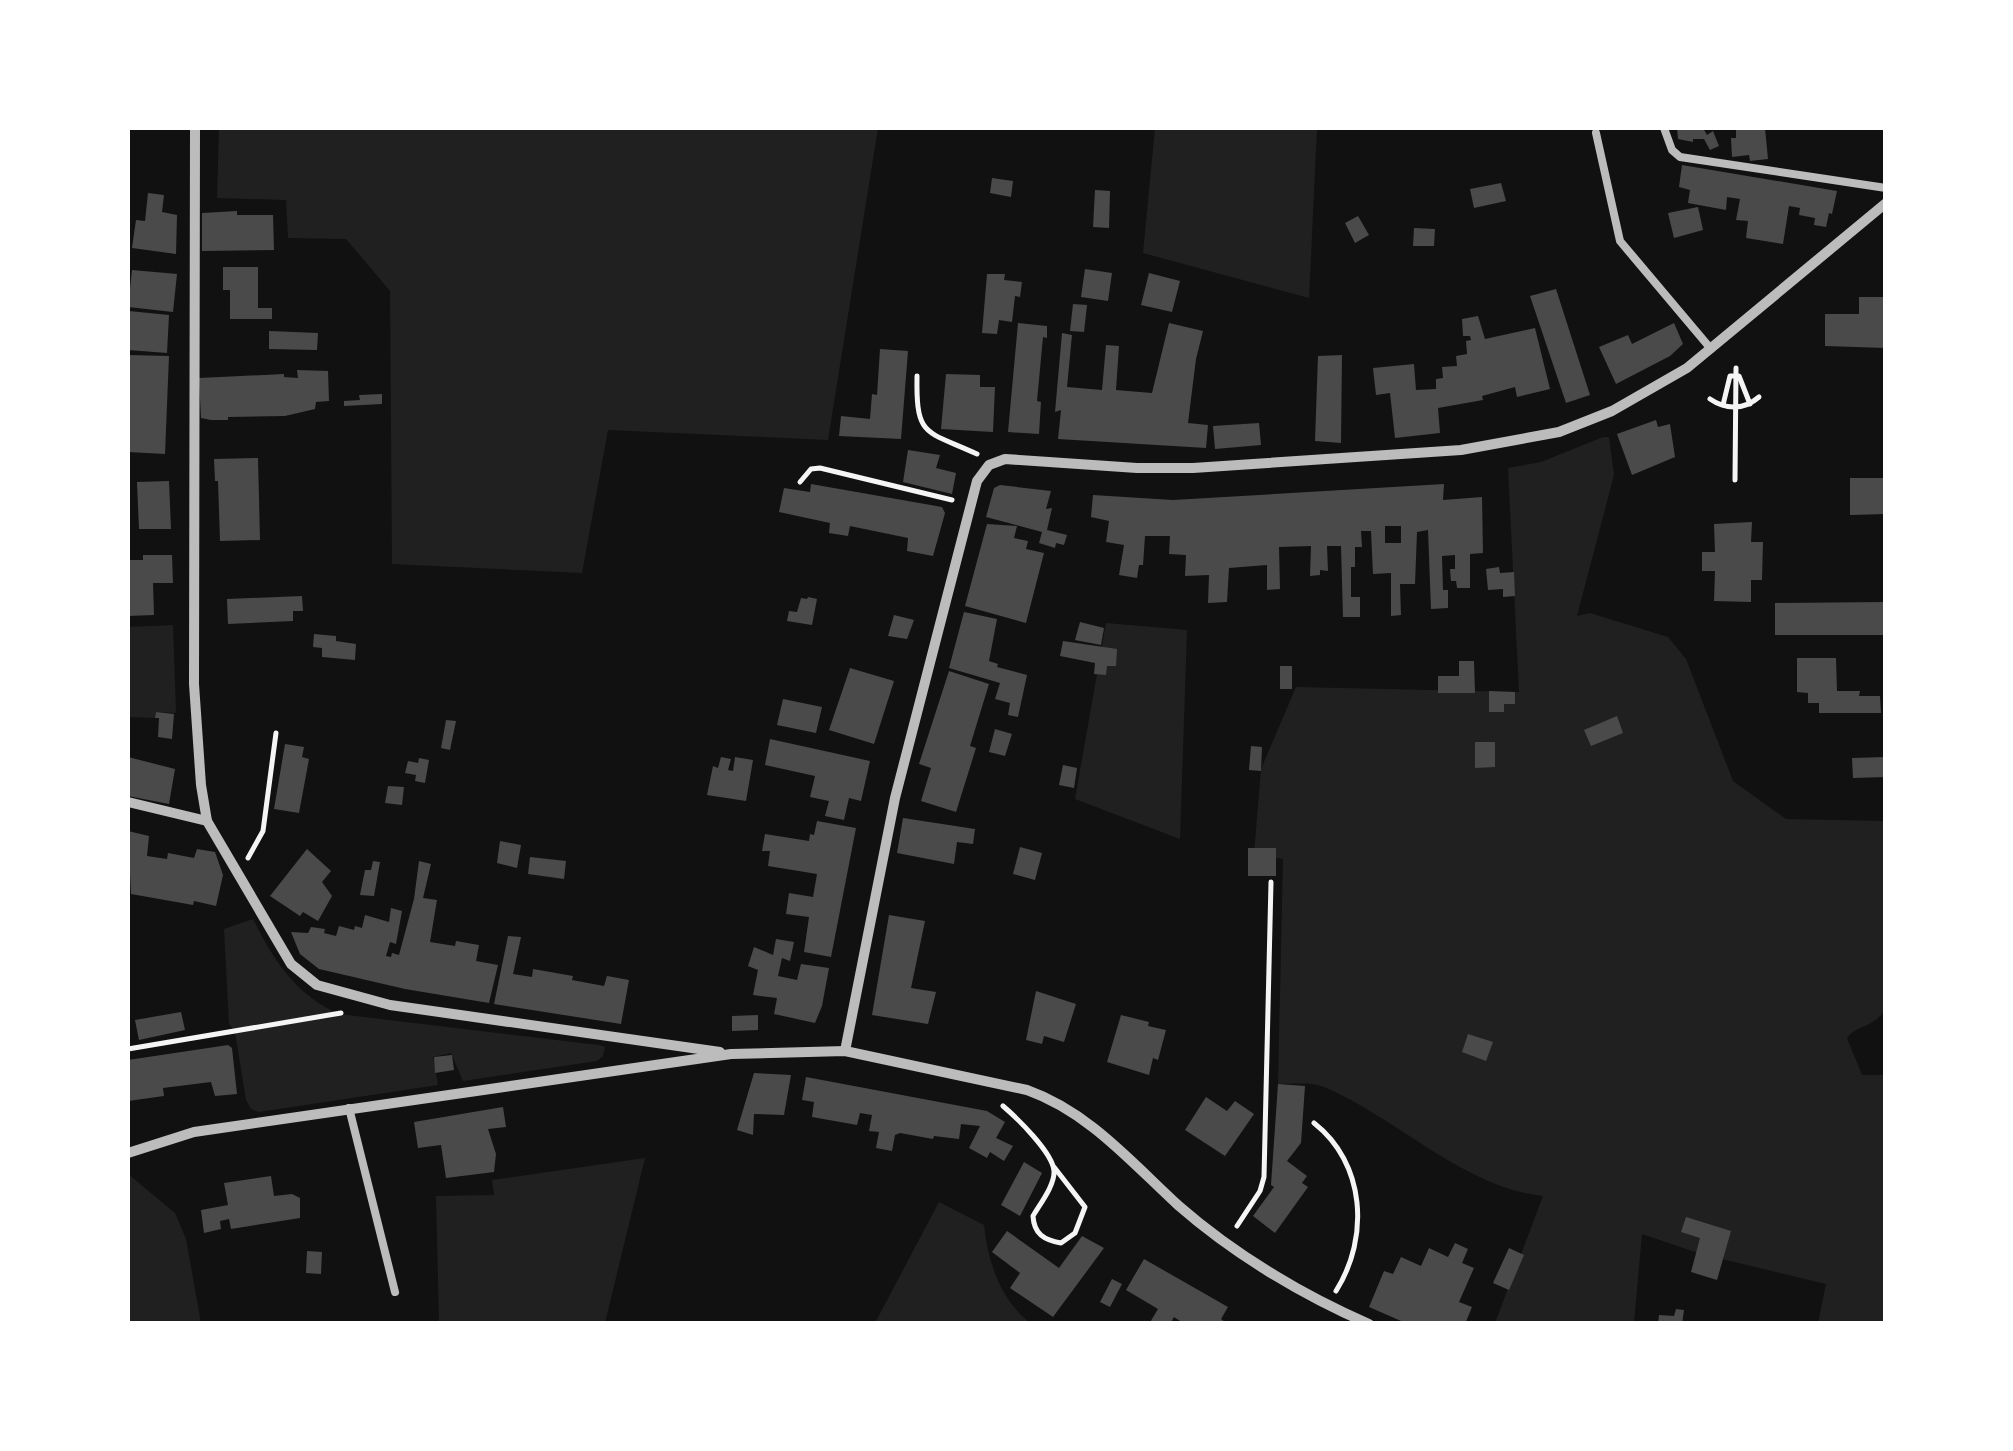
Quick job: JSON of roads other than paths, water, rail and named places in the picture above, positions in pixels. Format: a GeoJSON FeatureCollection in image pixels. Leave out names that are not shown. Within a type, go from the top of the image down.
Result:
{"type":"FeatureCollection","features":[{"type":"Feature","properties":{"kind":"street"},"geometry":{"type":"LineString","coordinates":[[194,128],[194,684],[200,785],[207,822],[292,964],[317,985],[390,1005],[731,1054]]}},
{"type":"Feature","properties":{"kind":"street"},"geometry":{"type":"LineString","coordinates":[[845,1052],[895,798],[977,482],[992,463],[1162,469],[1484,447],[1559,432],[1612,412],[1687,368],[1886,203]]}},
{"type":"Feature","properties":{"kind":"street"},"geometry":{"type":"LineString","coordinates":[[128,802],[207,822]]}},
{"type":"Feature","properties":{"kind":"street"},"geometry":{"type":"LineString","coordinates":[[128,1153],[194,1132],[731,1054],[845,1052],[1027,1090],[1054,1100],[1227,1241],[1327,1306],[1369,1324]]}},
{"type":"Feature","properties":{"kind":"lane"},"geometry":{"type":"LineString","coordinates":[[1664,128],[1672,150],[1680,157],[1886,188]]}},
{"type":"Feature","properties":{"kind":"lane"},"geometry":{"type":"LineString","coordinates":[[1596,133],[1620,241],[1711,350]]}},
{"type":"Feature","properties":{"kind":"lane"},"geometry":{"type":"LineString","coordinates":[[349,1108],[395,1292]]}}]}
